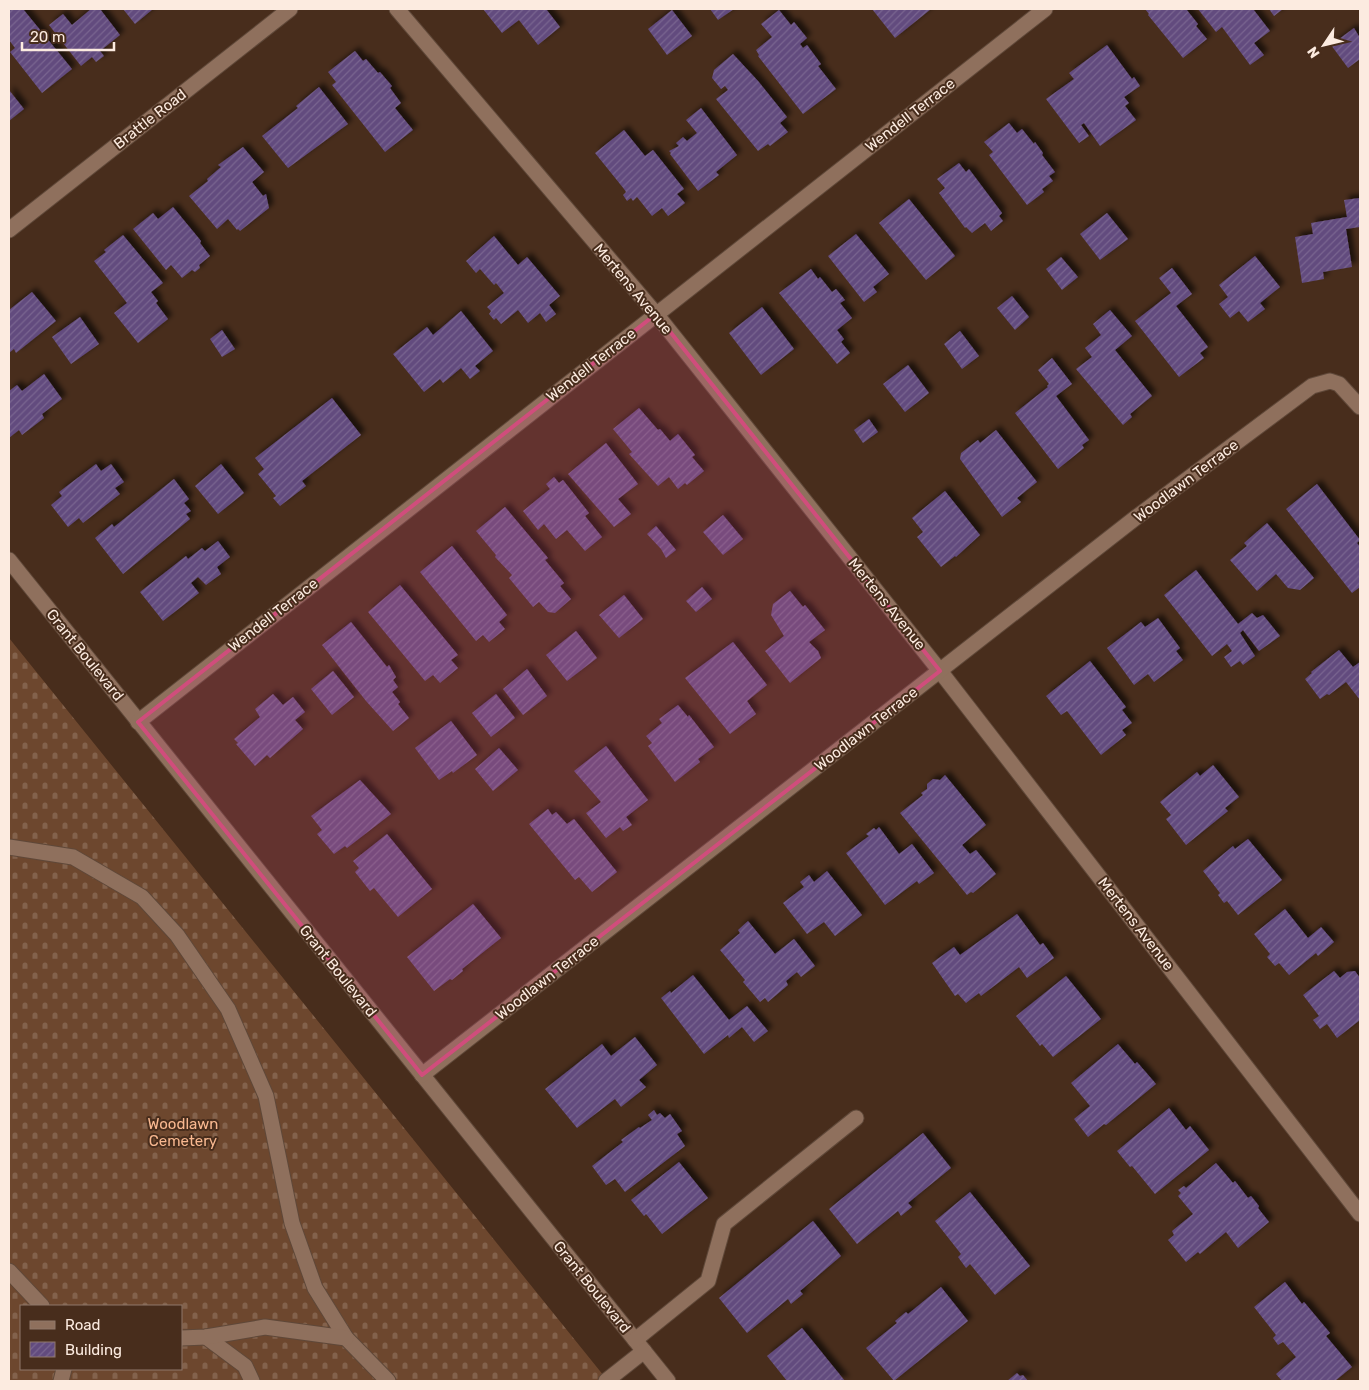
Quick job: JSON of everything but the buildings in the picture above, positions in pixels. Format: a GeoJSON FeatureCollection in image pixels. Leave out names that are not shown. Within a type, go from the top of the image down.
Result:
{"type":"FeatureCollection","features":[{"type":"Feature","properties":{"kind":"street","name":"Brattle Road"},"geometry":{"type":"LineString","coordinates":[[9,230],[290,9]]}},
{"type":"Feature","properties":{"kind":"street","name":"Mertens Avenue"},"geometry":{"type":"LineString","coordinates":[[397,9],[656,314],[940,670],[1360,1214]]}},
{"type":"Feature","properties":{"kind":"street","name":"Wendell Terrace"},"geometry":{"type":"LineString","coordinates":[[138,722],[1045,9]]}},
{"type":"Feature","properties":{"kind":"street","name":"Woodlawn Terrace"},"geometry":{"type":"LineString","coordinates":[[422,1076],[1134,519],[1312,386],[1330,381],[1339,384],[1360,407]]}},
{"type":"Feature","properties":{"kind":"street","name":"Grant Boulevard"},"geometry":{"type":"LineString","coordinates":[[9,560],[668,1381]]}},
{"type":"Feature","properties":{"kind":"street"},"geometry":{"type":"LineString","coordinates":[[9,847],[73,857],[142,897],[177,935],[193,957],[228,1010],[266,1096],[292,1223],[315,1288],[346,1338],[388,1381]]}},
{"type":"Feature","properties":{"kind":"street"},"geometry":{"type":"LineString","coordinates":[[606,1381],[708,1281],[724,1224],[856,1118]]}},
{"type":"Feature","properties":{"kind":"street"},"geometry":{"type":"LineString","coordinates":[[9,1271],[41,1305]]}},
{"type":"Feature","properties":{"kind":"street"},"geometry":{"type":"LineString","coordinates":[[182,1338],[206,1337],[264,1327],[346,1338]]}},
{"type":"Feature","properties":{"kind":"street"},"geometry":{"type":"LineString","coordinates":[[206,1337],[245,1366],[252,1381]]}},
{"type":"Feature","properties":{"kind":"highlighted area"},"geometry":{"type":"Polygon","coordinates":[[[656,314],[940,671],[422,1075],[138,722],[656,314]]]}},
{"type":"Feature","properties":{"kind":"green space","name":"Woodlawn Cemetery"},"geometry":{"type":"Polygon","coordinates":[[[9,638],[608,1381],[9,1381],[9,638]]]}}]}
